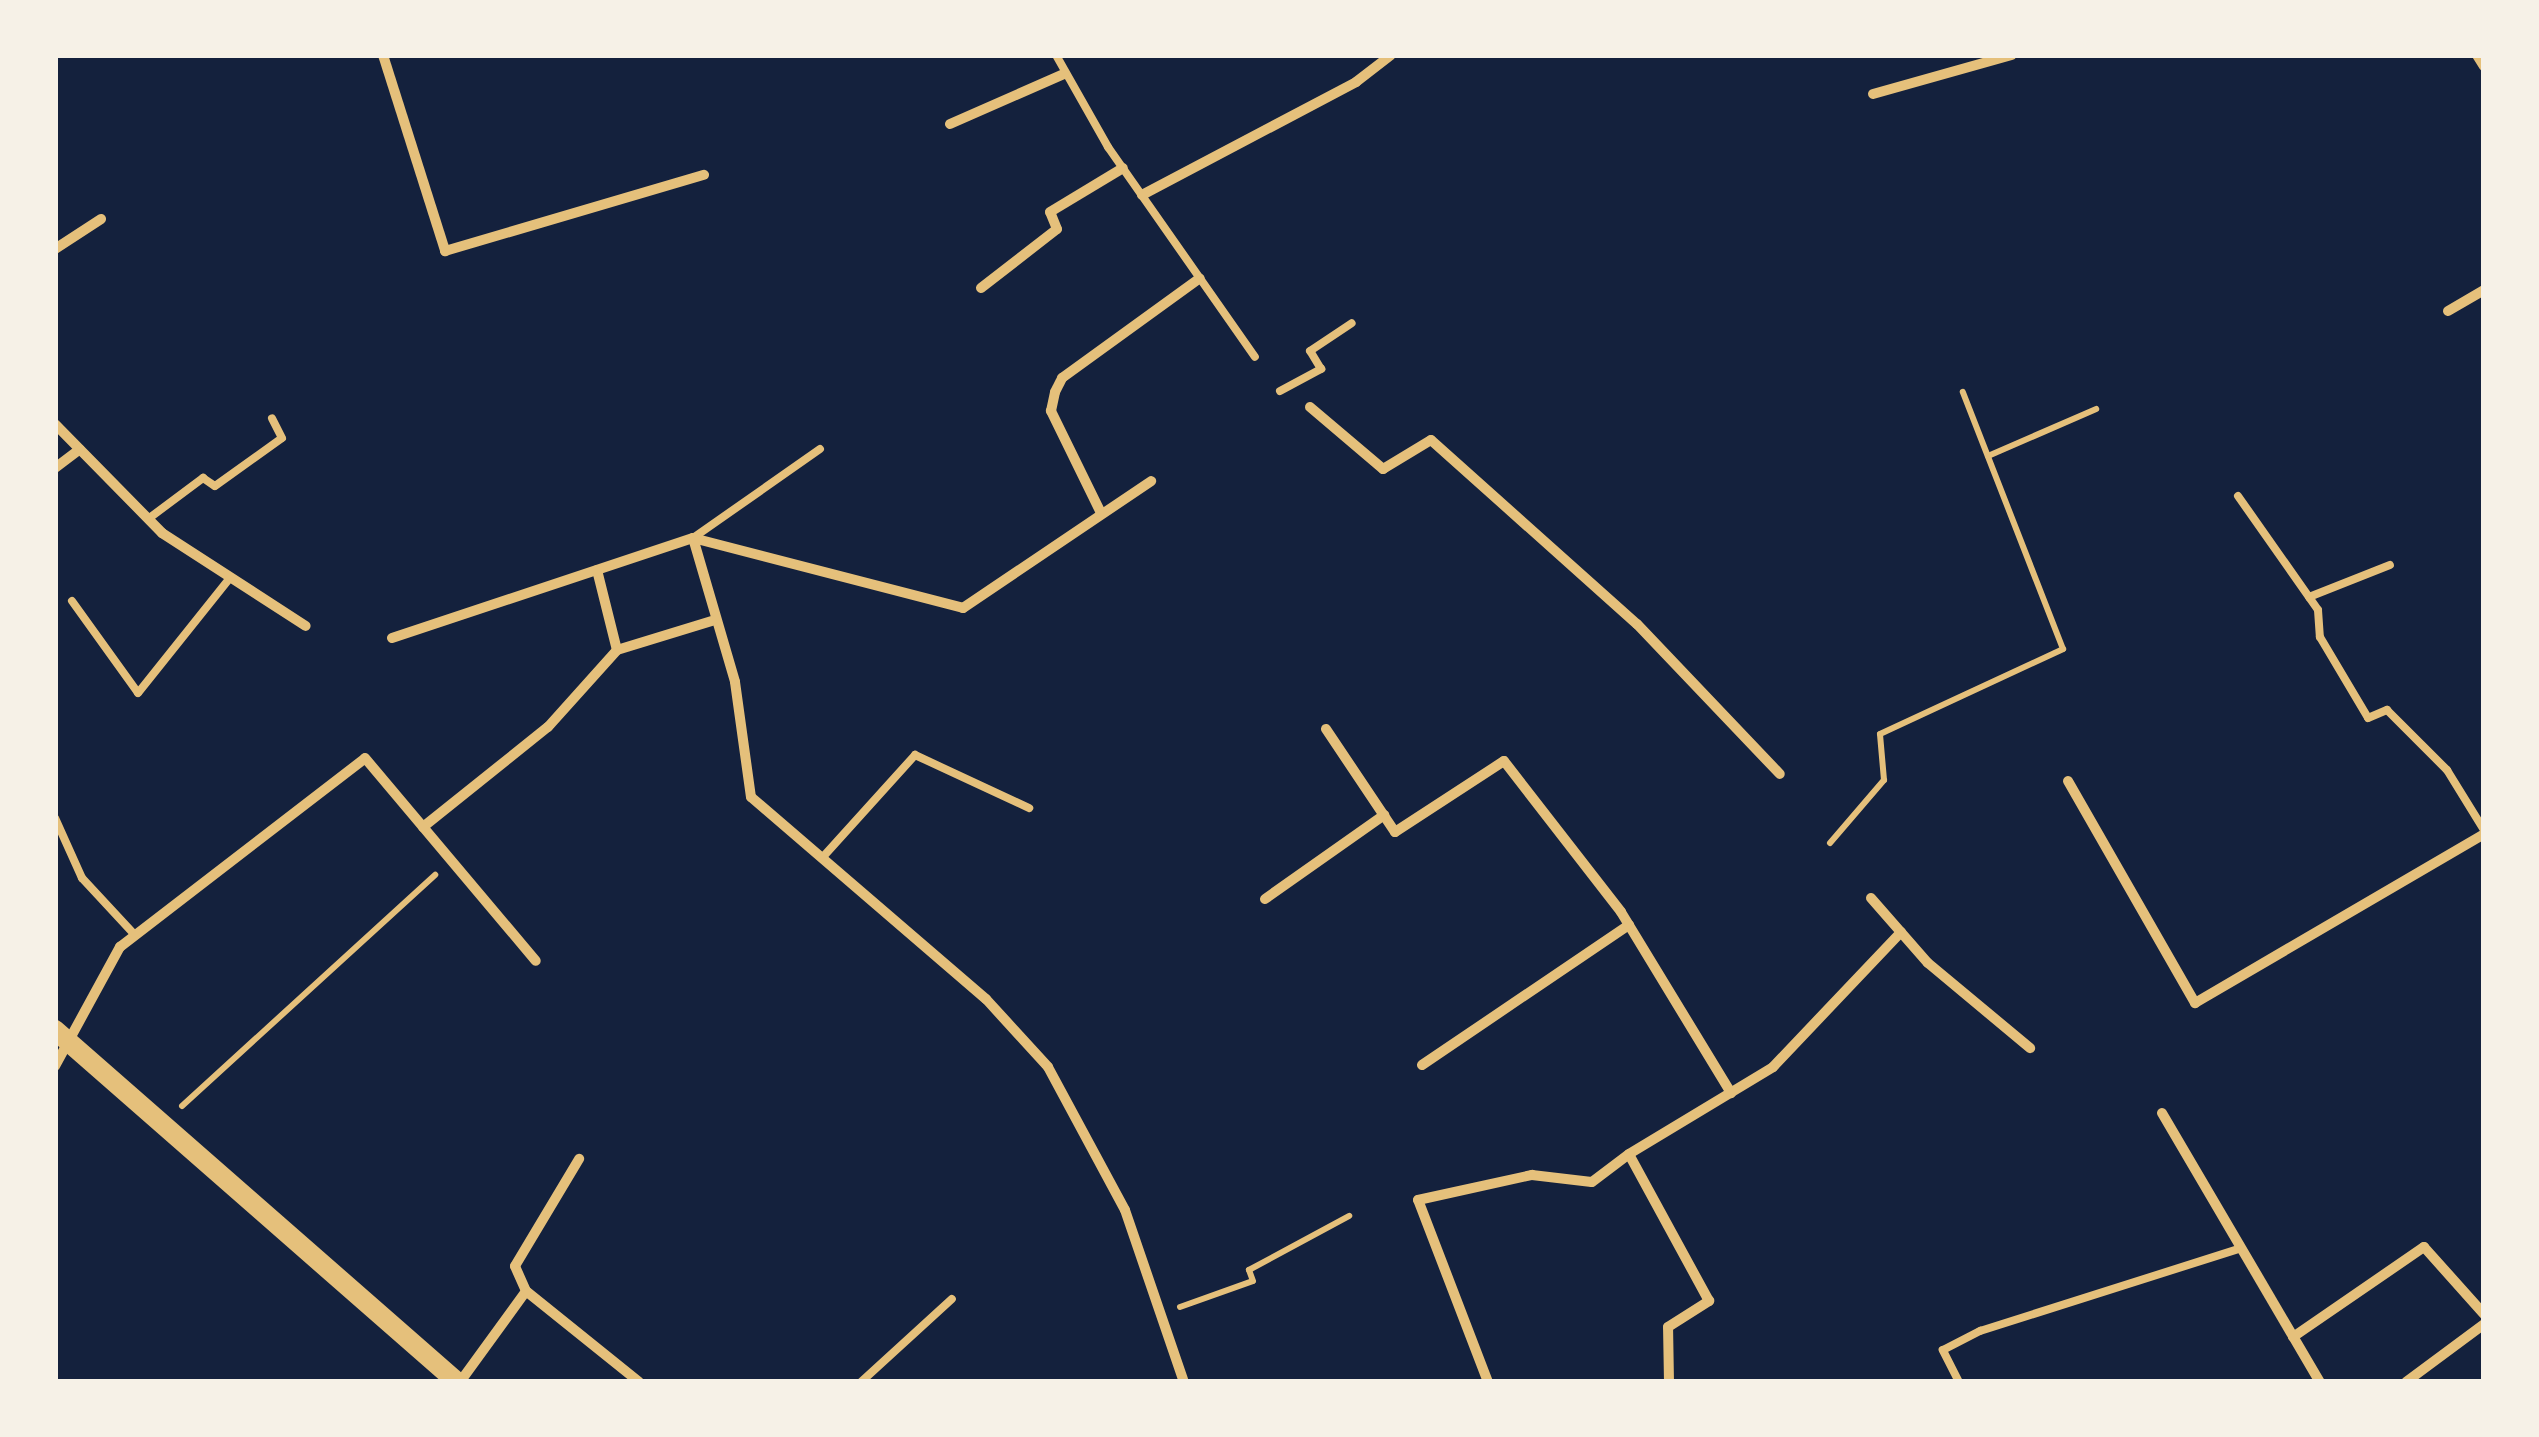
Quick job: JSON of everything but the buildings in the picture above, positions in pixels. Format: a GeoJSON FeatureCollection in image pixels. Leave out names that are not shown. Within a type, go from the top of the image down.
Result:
{"type":"FeatureCollection","features":[{"type":"Feature","properties":{"kind":"main road"},"geometry":{"type":"LineString","coordinates":[[61,1035],[459,1382]]}},
{"type":"Feature","properties":{"kind":"street"},"geometry":{"type":"LineString","coordinates":[[383,55],[445,251],[704,175]]}},
{"type":"Feature","properties":{"kind":"street"},"geometry":{"type":"LineString","coordinates":[[1142,196],[1356,82],[1391,55]]}},
{"type":"Feature","properties":{"kind":"street"},"geometry":{"type":"LineString","coordinates":[[1873,94],[2012,55]]}},
{"type":"Feature","properties":{"kind":"street"},"geometry":{"type":"LineString","coordinates":[[2477,55],[2484,66]]}},
{"type":"Feature","properties":{"kind":"street"},"geometry":{"type":"LineString","coordinates":[[950,124],[1064,74]]}},
{"type":"Feature","properties":{"kind":"street"},"geometry":{"type":"LineString","coordinates":[[982,288],[1057,229],[1050,212],[1122,168]]}},
{"type":"Feature","properties":{"kind":"street"},"geometry":{"type":"LineString","coordinates":[[55,248],[100,219]]}},
{"type":"Feature","properties":{"kind":"street"},"geometry":{"type":"LineString","coordinates":[[1101,513],[1052,412],[1055,392],[1062,378],[1200,278]]}},
{"type":"Feature","properties":{"kind":"street"},"geometry":{"type":"LineString","coordinates":[[2448,311],[2484,290]]}},
{"type":"Feature","properties":{"kind":"street"},"geometry":{"type":"LineString","coordinates":[[1310,407],[1383,469],[1430,440],[1637,624],[1780,774]]}},
{"type":"Feature","properties":{"kind":"street"},"geometry":{"type":"LineString","coordinates":[[55,424],[148,519],[230,579],[306,626]]}},
{"type":"Feature","properties":{"kind":"street"},"geometry":{"type":"LineString","coordinates":[[55,468],[80,450]]}},
{"type":"Feature","properties":{"kind":"street"},"geometry":{"type":"LineString","coordinates":[[392,638],[693,538],[962,608],[1151,481]]}},
{"type":"Feature","properties":{"kind":"street"},"geometry":{"type":"LineString","coordinates":[[693,538],[712,621],[736,682],[751,797],[986,998],[1048,1067],[1125,1210],[1184,1382]]}},
{"type":"Feature","properties":{"kind":"street"},"geometry":{"type":"LineString","coordinates":[[597,570],[617,650]]}},
{"type":"Feature","properties":{"kind":"street"},"geometry":{"type":"LineString","coordinates":[[423,827],[548,727],[617,650],[712,621]]}},
{"type":"Feature","properties":{"kind":"street"},"geometry":{"type":"LineString","coordinates":[[1326,729],[1395,832],[1504,760],[1629,925],[1730,1093]]}},
{"type":"Feature","properties":{"kind":"street"},"geometry":{"type":"LineString","coordinates":[[55,1066],[61,1035],[120,947],[365,758],[536,961]]}},
{"type":"Feature","properties":{"kind":"street"},"geometry":{"type":"LineString","coordinates":[[2068,781],[2195,1003],[2484,832]]}},
{"type":"Feature","properties":{"kind":"street"},"geometry":{"type":"LineString","coordinates":[[1265,899],[1384,815]]}},
{"type":"Feature","properties":{"kind":"street"},"geometry":{"type":"LineString","coordinates":[[1871,898],[1960,992],[2030,1048]]}},
{"type":"Feature","properties":{"kind":"street"},"geometry":{"type":"LineString","coordinates":[[1422,1065],[1629,925]]}},
{"type":"Feature","properties":{"kind":"street"},"geometry":{"type":"LineString","coordinates":[[1488,1382],[1418,1200],[1532,1175],[1592,1182],[1629,1154],[1773,1068],[1900,932]]}},
{"type":"Feature","properties":{"kind":"street"},"geometry":{"type":"LineString","coordinates":[[2162,1112],[2320,1382]]}},
{"type":"Feature","properties":{"kind":"street"},"geometry":{"type":"LineString","coordinates":[[1629,1154],[1708,1301],[1668,1327],[1669,1382]]}},
{"type":"Feature","properties":{"kind":"street"},"geometry":{"type":"LineString","coordinates":[[579,1159],[515,1266],[526,1291],[640,1382]]}},
{"type":"Feature","properties":{"kind":"street"},"geometry":{"type":"LineString","coordinates":[[2294,1337],[2424,1247],[2484,1314]]}},
{"type":"Feature","properties":{"kind":"street"},"geometry":{"type":"LineString","coordinates":[[459,1382],[526,1291]]}},
{"type":"Feature","properties":{"kind":"street"},"geometry":{"type":"LineString","coordinates":[[2406,1382],[2484,1324]]}},
{"type":"Feature","properties":{"kind":"lane"},"geometry":{"type":"LineString","coordinates":[[1056,55],[1122,168],[1254,357]]}},
{"type":"Feature","properties":{"kind":"lane"},"geometry":{"type":"LineString","coordinates":[[1280,391],[1320,369],[1310,351],[1352,323]]}},
{"type":"Feature","properties":{"kind":"lane"},"geometry":{"type":"LineString","coordinates":[[148,519],[203,478],[215,486],[282,438],[272,418]]}},
{"type":"Feature","properties":{"kind":"lane"},"geometry":{"type":"LineString","coordinates":[[693,538],[820,448]]}},
{"type":"Feature","properties":{"kind":"lane"},"geometry":{"type":"LineString","coordinates":[[2238,496],[2318,610],[2320,636],[2368,718],[2387,710],[2447,770],[2484,832]]}},
{"type":"Feature","properties":{"kind":"lane"},"geometry":{"type":"LineString","coordinates":[[2309,597],[2390,565]]}},
{"type":"Feature","properties":{"kind":"lane"},"geometry":{"type":"LineString","coordinates":[[72,601],[138,693],[230,579]]}},
{"type":"Feature","properties":{"kind":"lane"},"geometry":{"type":"LineString","coordinates":[[822,858],[916,755],[1028,808]]}},
{"type":"Feature","properties":{"kind":"lane"},"geometry":{"type":"LineString","coordinates":[[55,818],[82,878],[134,934]]}},
{"type":"Feature","properties":{"kind":"lane"},"geometry":{"type":"LineString","coordinates":[[1958,1382],[1944,1350],[1980,1331],[2241,1248]]}},
{"type":"Feature","properties":{"kind":"lane"},"geometry":{"type":"LineString","coordinates":[[861,1382],[952,1300]]}},
{"type":"Feature","properties":{"kind":"path"},"geometry":{"type":"LineString","coordinates":[[1830,843],[1884,780],[1880,734],[2064,649],[1963,392]]}},
{"type":"Feature","properties":{"kind":"path"},"geometry":{"type":"LineString","coordinates":[[1988,456],[2096,409]]}},
{"type":"Feature","properties":{"kind":"path"},"geometry":{"type":"LineString","coordinates":[[162,1124],[450,860]]}},
{"type":"Feature","properties":{"kind":"path"},"geometry":{"type":"LineString","coordinates":[[1163,1313],[1253,1281],[1249,1270],[1349,1216]]}}]}
